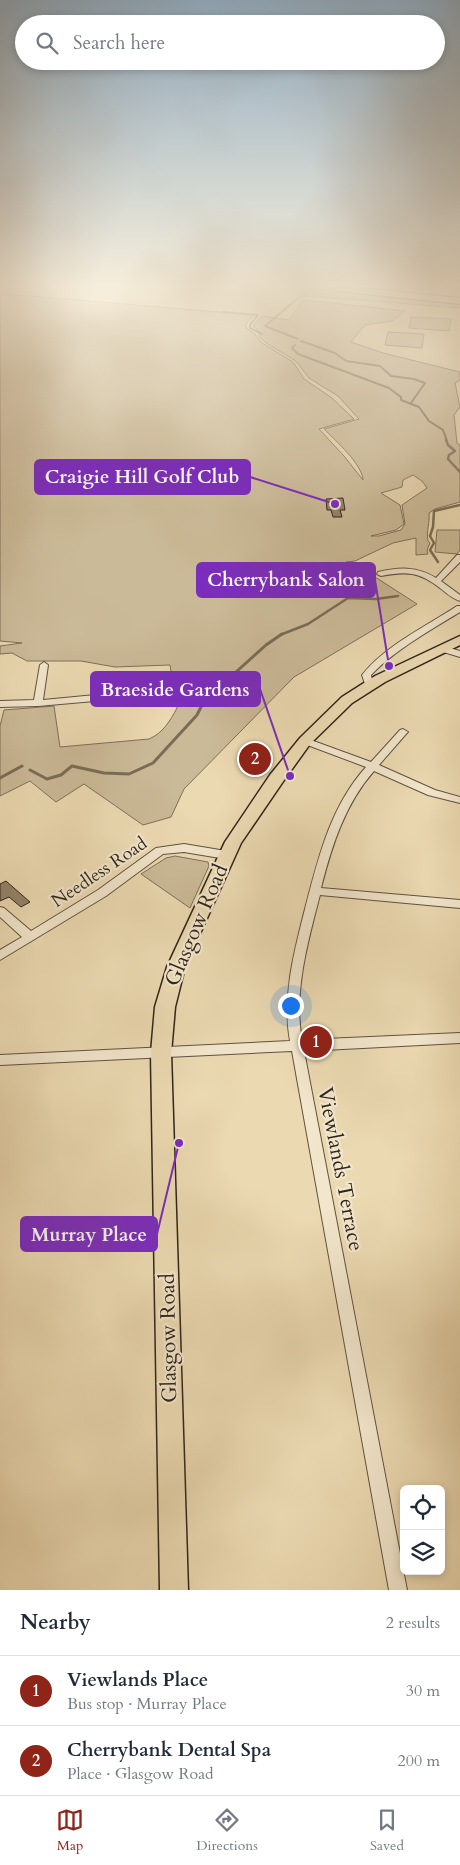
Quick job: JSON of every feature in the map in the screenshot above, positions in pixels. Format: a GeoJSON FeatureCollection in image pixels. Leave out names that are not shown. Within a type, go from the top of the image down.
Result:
{"type":"FeatureCollection","features":[{"type":"Feature","properties":{"kind":"main road","name":"Glasgow Road"},"geometry":{"type":"LineString","coordinates":[[174,1590],[161,1054],[165,1007],[174,973],[226,855],[253,810],[305,741],[340,706],[369,685],[460,640]]}},
{"type":"Feature","properties":{"kind":"street"},"geometry":{"type":"LineString","coordinates":[[436,582],[460,557]]}},
{"type":"Feature","properties":{"kind":"street"},"geometry":{"type":"LineString","coordinates":[[381,574],[409,569],[426,574],[460,598]]}},
{"type":"Feature","properties":{"kind":"street"},"geometry":{"type":"LineString","coordinates":[[369,685],[366,675],[378,663],[460,608]]}},
{"type":"Feature","properties":{"kind":"street"},"geometry":{"type":"LineString","coordinates":[[443,648],[454,654],[460,654]]}},
{"type":"Feature","properties":{"kind":"street"},"geometry":{"type":"LineString","coordinates":[[38,703],[44,665]]}},
{"type":"Feature","properties":{"kind":"street"},"geometry":{"type":"LineString","coordinates":[[0,704],[38,703],[106,697]]}},
{"type":"Feature","properties":{"kind":"street","name":"Viewlands Terrace"},"geometry":{"type":"LineString","coordinates":[[398,1590],[294,1030],[299,955],[326,848],[345,804],[371,766],[403,732]]}},
{"type":"Feature","properties":{"kind":"street"},"geometry":{"type":"LineString","coordinates":[[305,741],[371,766],[432,793],[460,800]]}},
{"type":"Feature","properties":{"kind":"street","name":"Needless Road"},"geometry":{"type":"LineString","coordinates":[[0,956],[116,884],[160,851],[184,848],[226,855]]}},
{"type":"Feature","properties":{"kind":"street"},"geometry":{"type":"LineString","coordinates":[[315,891],[460,904]]}},
{"type":"Feature","properties":{"kind":"street"},"geometry":{"type":"LineString","coordinates":[[0,911],[30,937]]}},
{"type":"Feature","properties":{"kind":"street"},"geometry":{"type":"LineString","coordinates":[[0,1060],[161,1054],[460,1038]]}},
{"type":"Feature","properties":{"kind":"shaded area"},"geometry":{"type":"Polygon","coordinates":[[[0,362],[293,362],[304,379],[332,398],[354,419],[319,429],[363,480],[362,474],[353,460],[324,429],[359,419],[338,396],[309,378],[297,362],[420,362],[460,372],[460,380],[455,383],[460,407],[454,415],[457,443],[460,445],[460,502],[435,509],[429,513],[428,541],[430,543],[427,550],[428,554],[416,555],[416,538],[393,543],[355,561],[346,562],[372,575],[417,604],[294,677],[184,789],[171,817],[143,825],[84,784],[56,802],[30,781],[0,796],[0,726],[4,710],[54,706],[60,747],[149,739],[162,730],[177,708],[170,665],[115,667],[81,661],[27,661],[12,653],[0,654],[0,646],[22,643],[0,641],[0,362]],[[413,475],[403,480],[402,487],[381,493],[400,505],[404,524],[396,530],[371,536],[379,536],[401,530],[405,524],[402,505],[427,488],[422,481],[413,475]]]}},
{"type":"Feature","properties":{"kind":"shaded area"},"geometry":{"type":"Polygon","coordinates":[[[437,530],[460,530],[460,550],[457,554],[435,552],[437,530]]]}},
{"type":"Feature","properties":{"kind":"shaded area"},"geometry":{"type":"Polygon","coordinates":[[[175,856],[208,862],[209,866],[190,908],[141,874],[166,858],[175,856]]]}},
{"type":"Feature","properties":{"kind":"building"},"geometry":{"type":"Polygon","coordinates":[[[343,498],[345,510],[340,510],[342,517],[333,517],[331,510],[327,510],[326,499],[343,498]]]}},
{"type":"Feature","properties":{"kind":"building"},"geometry":{"type":"Polygon","coordinates":[[[251,751],[269,756],[259,768],[240,761],[251,751]]]}},
{"type":"Feature","properties":{"kind":"building"},"geometry":{"type":"Polygon","coordinates":[[[6,881],[30,902],[21,907],[9,897],[0,901],[0,884],[6,881]]]}},
{"type":"Feature","properties":{"kind":"waterway"},"geometry":{"type":"LineString","coordinates":[[320,362],[389,388],[401,397],[401,400],[419,407],[429,421],[443,430],[447,441]]}},
{"type":"Feature","properties":{"kind":"waterway"},"geometry":{"type":"LineString","coordinates":[[354,362],[380,366],[391,376],[414,379],[425,383],[411,403]]}},
{"type":"Feature","properties":{"kind":"waterway"},"geometry":{"type":"LineString","coordinates":[[446,440],[448,445],[455,451],[449,455],[448,459],[460,472]]}},
{"type":"Feature","properties":{"kind":"waterway"},"geometry":{"type":"LineString","coordinates":[[438,562],[430,550],[434,543],[430,536],[433,527],[434,511],[460,505]]}},
{"type":"Feature","properties":{"kind":"waterway"},"geometry":{"type":"LineString","coordinates":[[281,634],[308,624],[348,598],[376,599],[398,596]]}},
{"type":"Feature","properties":{"kind":"waterway"},"geometry":{"type":"LineString","coordinates":[[30,770],[47,779],[61,775],[72,766],[104,773],[129,774],[153,763],[197,715],[214,681],[226,681],[266,645],[281,634]]}},
{"type":"Feature","properties":{"kind":"waterway"},"geometry":{"type":"LineString","coordinates":[[0,778],[22,766]]}},
{"type":"Feature","properties":{"kind":"place","name":"Craigie Hill Golf Club"},"geometry":{"type":"Point","coordinates":[335,504]}},
{"type":"Feature","properties":{"kind":"place","name":"Cherrybank Salon"},"geometry":{"type":"Point","coordinates":[389,666]}},
{"type":"Feature","properties":{"kind":"place","name":"Cherrybank Dental Spa"},"geometry":{"type":"Point","coordinates":[255,759]}},
{"type":"Feature","properties":{"kind":"place","name":"Braeside Gardens"},"geometry":{"type":"Point","coordinates":[290,776]}},
{"type":"Feature","properties":{"kind":"place","name":"Viewlands Place"},"geometry":{"type":"Point","coordinates":[316,1042]}},
{"type":"Feature","properties":{"kind":"place","name":"Murray Place"},"geometry":{"type":"Point","coordinates":[179,1143]}}]}
